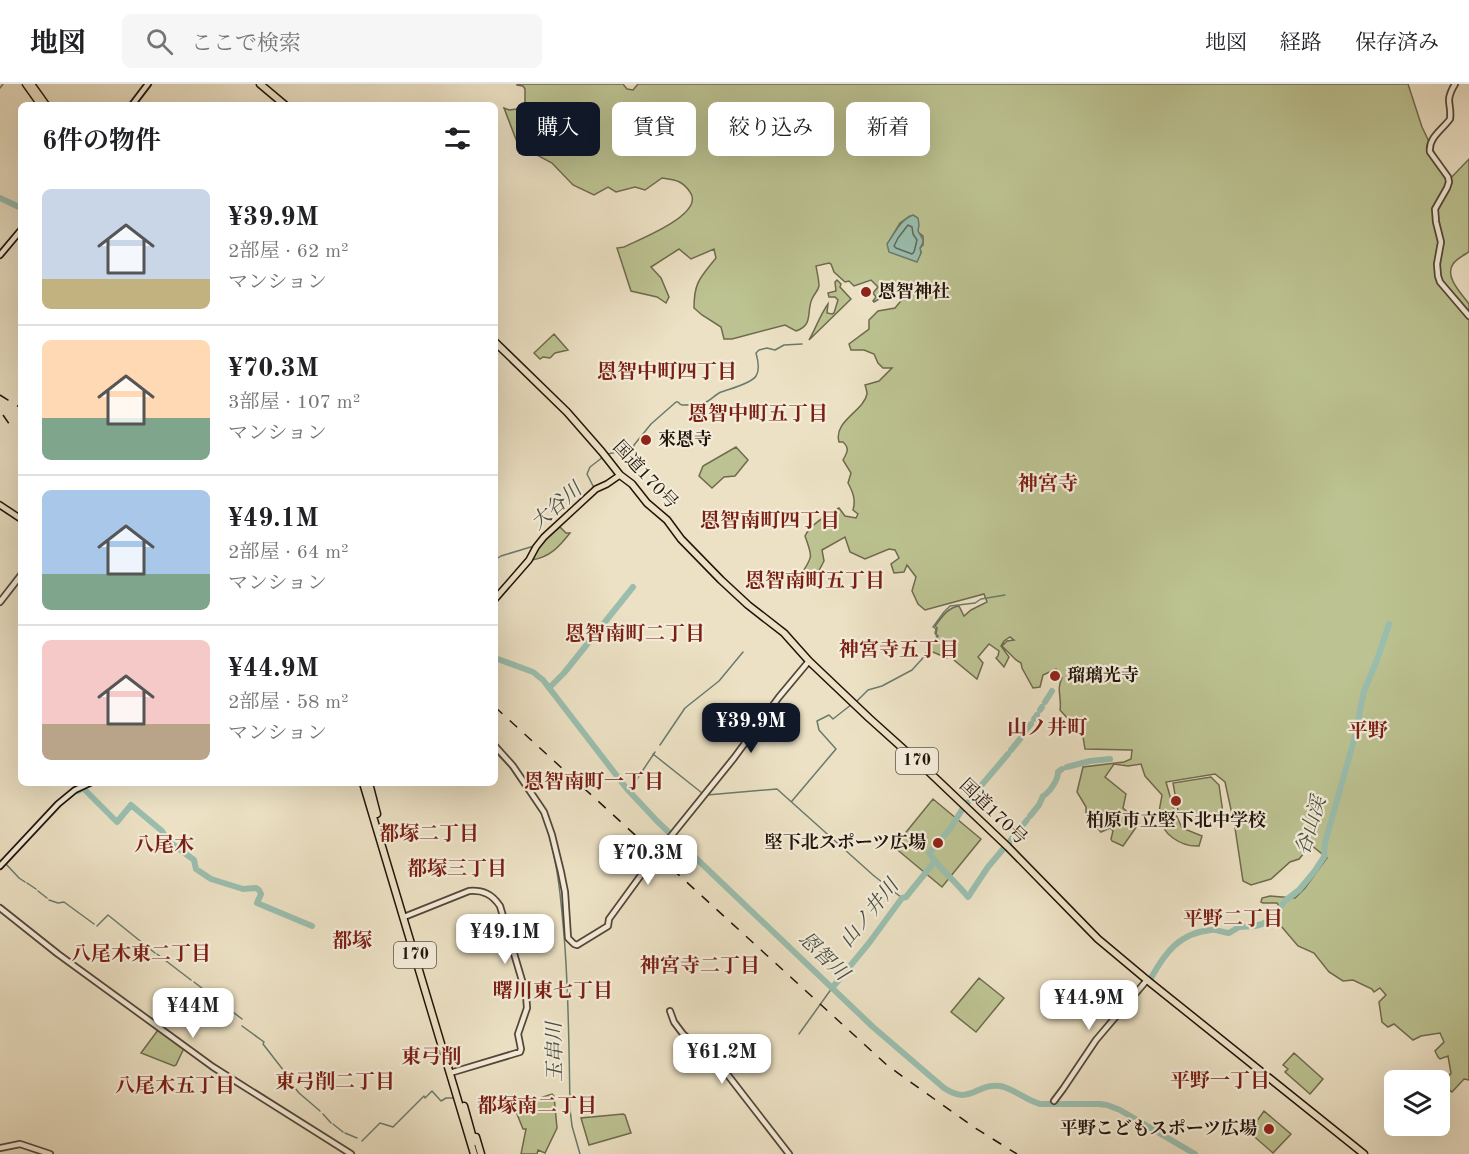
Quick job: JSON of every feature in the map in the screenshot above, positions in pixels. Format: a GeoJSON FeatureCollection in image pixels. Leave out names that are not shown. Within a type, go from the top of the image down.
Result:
{"type":"FeatureCollection","features":[{"type":"Feature","properties":{"kind":"highway"},"geometry":{"type":"LineString","coordinates":[[26,84],[39,102]]}},
{"type":"Feature","properties":{"kind":"highway"},"geometry":{"type":"LineString","coordinates":[[31,84],[44,102]]}},
{"type":"Feature","properties":{"kind":"highway"},"geometry":{"type":"LineString","coordinates":[[260,84],[281,102]]}},
{"type":"Feature","properties":{"kind":"highway","name":"国道170号"},"geometry":{"type":"LineString","coordinates":[[498,345],[567,412],[620,474],[647,503],[667,520],[681,539],[721,580],[784,633],[809,661],[999,839],[1098,939],[1364,1154]]}},
{"type":"Feature","properties":{"kind":"highway","name":"170"},"geometry":{"type":"LineString","coordinates":[[364,786],[469,1128]]}},
{"type":"Feature","properties":{"kind":"highway","name":"170"},"geometry":{"type":"LineString","coordinates":[[370,786],[405,916]]}},
{"type":"Feature","properties":{"kind":"highway"},"geometry":{"type":"LineString","coordinates":[[469,1128],[475,1135],[476,1154]]}},
{"type":"Feature","properties":{"kind":"highway"},"geometry":{"type":"LineString","coordinates":[[469,1128],[467,1143],[476,1154]]}},
{"type":"Feature","properties":{"kind":"main road"},"geometry":{"type":"LineString","coordinates":[[498,596],[530,560],[544,537],[596,489],[620,474]]}},
{"type":"Feature","properties":{"kind":"main road"},"geometry":{"type":"LineString","coordinates":[[0,505],[18,517]]}},
{"type":"Feature","properties":{"kind":"street"},"geometry":{"type":"LineString","coordinates":[[134,102],[148,84]]}},
{"type":"Feature","properties":{"kind":"street"},"geometry":{"type":"LineString","coordinates":[[1455,84],[1448,96],[1450,119],[1431,140],[1429,148],[1449,182],[1435,209],[1441,242],[1436,270],[1440,282],[1469,316]]}},
{"type":"Feature","properties":{"kind":"street"},"geometry":{"type":"LineString","coordinates":[[0,255],[18,234]]}},
{"type":"Feature","properties":{"kind":"street"},"geometry":{"type":"LineString","coordinates":[[0,602],[18,579]]}},
{"type":"Feature","properties":{"kind":"street"},"geometry":{"type":"LineString","coordinates":[[498,749],[513,766],[546,816],[565,892],[568,938],[577,945],[608,926],[609,919],[655,856],[809,661]]}},
{"type":"Feature","properties":{"kind":"street"},"geometry":{"type":"LineString","coordinates":[[0,866],[58,804],[84,786]]}},
{"type":"Feature","properties":{"kind":"street"},"geometry":{"type":"LineString","coordinates":[[405,916],[469,891],[488,893],[500,906],[527,1001],[518,1034],[520,1052],[452,1073]]}},
{"type":"Feature","properties":{"kind":"street"},"geometry":{"type":"LineString","coordinates":[[0,908],[58,954],[213,1067],[351,1154]]}},
{"type":"Feature","properties":{"kind":"street"},"geometry":{"type":"LineString","coordinates":[[1054,1101],[1096,1040],[1147,980]]}},
{"type":"Feature","properties":{"kind":"street"},"geometry":{"type":"LineString","coordinates":[[670,1011],[673,1020],[683,1034],[733,1081],[789,1154]]}},
{"type":"Feature","properties":{"kind":"street"},"geometry":{"type":"LineString","coordinates":[[0,1148],[20,1144],[50,1154]]}},
{"type":"Feature","properties":{"kind":"shaded area"},"geometry":{"type":"Polygon","coordinates":[[[517,84],[623,84],[627,89],[633,90],[638,84],[1408,84],[1422,127],[1448,181],[1469,159],[1469,252],[1454,262],[1451,274],[1455,285],[1469,304],[1469,1080],[1464,1079],[1452,1092],[1450,1090],[1451,1073],[1448,1056],[1440,1059],[1435,1051],[1444,1042],[1440,1033],[1421,1036],[1413,1040],[1394,1024],[1388,1027],[1382,1022],[1379,1002],[1386,995],[1380,988],[1374,992],[1353,980],[1343,981],[1329,972],[1314,953],[1298,946],[1275,919],[1282,910],[1277,903],[1261,902],[1262,898],[1270,896],[1295,898],[1327,858],[1311,845],[1299,859],[1290,862],[1271,879],[1251,885],[1243,881],[1225,782],[1215,774],[1166,782],[1182,828],[1202,836],[1199,846],[1179,842],[1164,828],[1159,815],[1162,795],[1145,776],[1141,764],[1128,766],[1114,764],[1105,777],[1126,794],[1123,808],[1139,823],[1123,846],[1112,841],[1113,831],[1110,828],[1101,832],[1086,816],[1086,807],[1077,792],[1083,767],[1124,762],[1131,759],[1132,750],[1085,749],[1083,737],[1075,726],[1069,726],[1069,720],[1060,710],[1059,686],[1062,678],[1056,669],[1043,675],[1040,687],[1033,688],[1021,663],[1002,646],[1007,641],[1014,640],[1010,637],[1001,646],[1009,657],[1004,667],[996,658],[999,651],[989,644],[978,657],[983,663],[977,679],[949,656],[947,658],[928,650],[938,636],[935,626],[945,613],[959,606],[964,616],[987,602],[984,594],[925,610],[918,604],[912,591],[916,577],[907,565],[904,572],[894,573],[891,564],[899,558],[895,550],[889,549],[865,559],[850,552],[845,537],[822,550],[824,561],[811,586],[805,586],[800,576],[810,557],[805,536],[807,532],[839,508],[845,516],[856,518],[858,514],[853,510],[854,496],[848,483],[851,473],[843,460],[847,448],[843,442],[839,442],[840,428],[865,400],[867,394],[865,385],[879,381],[892,368],[883,368],[874,354],[864,350],[851,350],[849,344],[869,329],[869,320],[878,311],[895,308],[905,296],[894,290],[874,302],[876,297],[873,293],[878,287],[871,280],[854,286],[849,281],[845,282],[834,272],[831,264],[816,266],[819,286],[810,304],[807,322],[802,328],[796,331],[785,325],[724,339],[721,327],[694,308],[695,292],[699,281],[716,258],[714,249],[691,259],[679,249],[651,267],[661,278],[669,297],[666,303],[657,297],[631,291],[617,248],[655,232],[680,217],[688,209],[692,200],[690,192],[681,183],[662,178],[645,190],[635,187],[616,192],[608,187],[594,195],[573,185],[552,163],[539,156],[600,156],[600,102],[525,102],[523,86],[517,84]],[[910,216],[900,223],[888,243],[918,258],[923,245],[923,236],[918,232],[918,222],[910,216]]]}},
{"type":"Feature","properties":{"kind":"shaded area"},"geometry":{"type":"Polygon","coordinates":[[[504,108],[516,109],[516,139],[504,108]]]}},
{"type":"Feature","properties":{"kind":"shaded area"},"geometry":{"type":"Polygon","coordinates":[[[837,280],[851,299],[809,340],[828,304],[827,313],[834,313],[838,300],[835,297],[829,297],[828,293],[836,291],[835,282],[837,280]]]}},
{"type":"Feature","properties":{"kind":"shaded area"},"geometry":{"type":"Polygon","coordinates":[[[554,334],[568,350],[555,353],[550,358],[540,359],[534,353],[554,334]]]}},
{"type":"Feature","properties":{"kind":"shaded area"},"geometry":{"type":"Polygon","coordinates":[[[736,447],[748,460],[735,476],[724,477],[712,488],[699,476],[703,466],[736,447]]]}},
{"type":"Feature","properties":{"kind":"shaded area"},"geometry":{"type":"Polygon","coordinates":[[[560,527],[566,533],[570,533],[566,538],[549,554],[532,560],[537,550],[560,527]]]}},
{"type":"Feature","properties":{"kind":"shaded area"},"geometry":{"type":"Polygon","coordinates":[[[1211,777],[1219,785],[1223,813],[1187,820],[1178,811],[1173,783],[1211,777]]]}},
{"type":"Feature","properties":{"kind":"shaded area","name":"堅下北スポーツ広場"},"geometry":{"type":"Polygon","coordinates":[[[933,799],[981,839],[942,887],[894,847],[933,799]]]}},
{"type":"Feature","properties":{"kind":"shaded area"},"geometry":{"type":"Polygon","coordinates":[[[979,978],[1004,998],[976,1032],[951,1012],[979,978]]]}},
{"type":"Feature","properties":{"kind":"shaded area"},"geometry":{"type":"Polygon","coordinates":[[[158,1030],[184,1048],[174,1066],[141,1053],[158,1030]]]}},
{"type":"Feature","properties":{"kind":"shaded area"},"geometry":{"type":"Polygon","coordinates":[[[1294,1053],[1323,1079],[1310,1094],[1285,1072],[1288,1069],[1283,1065],[1294,1053]]]}},
{"type":"Feature","properties":{"kind":"shaded area"},"geometry":{"type":"Polygon","coordinates":[[[552,1094],[557,1128],[545,1153],[538,1150],[537,1154],[521,1154],[526,1129],[523,1129],[515,1106],[552,1094]]]}},
{"type":"Feature","properties":{"kind":"shaded area","name":"平野こどもスポーツ広場"},"geometry":{"type":"Polygon","coordinates":[[[1264,1111],[1291,1134],[1273,1153],[1249,1132],[1264,1111]]]}},
{"type":"Feature","properties":{"kind":"shaded area"},"geometry":{"type":"Polygon","coordinates":[[[623,1114],[631,1133],[589,1145],[581,1118],[623,1114]]]}},
{"type":"Feature","properties":{"kind":"water"},"geometry":{"type":"Polygon","coordinates":[[[913,215],[918,218],[918,231],[923,241],[917,262],[889,252],[887,244],[901,223],[913,215]]]}},
{"type":"Feature","properties":{"kind":"waterway"},"geometry":{"type":"LineString","coordinates":[[0,88],[3,84]]}},
{"type":"Feature","properties":{"kind":"waterway","name":"恩智川"},"geometry":{"type":"LineString","coordinates":[[0,198],[18,207]]}},
{"type":"Feature","properties":{"kind":"waterway","name":"大谷川"},"geometry":{"type":"LineString","coordinates":[[608,454],[634,448],[651,424],[676,402],[682,405],[704,403],[721,392],[753,379],[758,371],[756,353],[759,350],[767,348],[775,350],[784,345],[802,344]]}},
{"type":"Feature","properties":{"kind":"waterway","name":"大谷川"},"geometry":{"type":"LineString","coordinates":[[594,488],[587,474],[590,467],[603,457]]}},
{"type":"Feature","properties":{"kind":"waterway","name":"玉串川"},"geometry":{"type":"LineString","coordinates":[[0,509],[18,521]]}},
{"type":"Feature","properties":{"kind":"waterway","name":"大谷川"},"geometry":{"type":"LineString","coordinates":[[498,558],[534,546]]}},
{"type":"Feature","properties":{"kind":"waterway"},"geometry":{"type":"LineString","coordinates":[[549,688],[564,673],[633,587]]}},
{"type":"Feature","properties":{"kind":"waterway"},"geometry":{"type":"LineString","coordinates":[[856,702],[868,690],[882,686],[912,670],[937,636],[936,629],[933,627],[950,606],[975,603],[981,599],[1005,595]]}},
{"type":"Feature","properties":{"kind":"waterway","name":"谷山渓"},"geometry":{"type":"LineString","coordinates":[[1151,978],[1174,946],[1190,935],[1213,930],[1229,933],[1239,927],[1255,926],[1271,919],[1314,872],[1324,857],[1325,843],[1354,740],[1364,691],[1389,624]]}},
{"type":"Feature","properties":{"kind":"waterway"},"geometry":{"type":"LineString","coordinates":[[660,745],[685,708],[719,681],[743,652]]}},
{"type":"Feature","properties":{"kind":"waterway","name":"恩智川"},"geometry":{"type":"LineString","coordinates":[[498,659],[533,672],[543,680],[627,789],[657,821],[873,1027],[944,1088],[961,1095],[1000,1086],[1040,1104],[1107,1105],[1120,1110],[1195,1154]]}},
{"type":"Feature","properties":{"kind":"waterway","name":"山ノ井川"},"geometry":{"type":"LineString","coordinates":[[1045,702],[1052,691]]}},
{"type":"Feature","properties":{"kind":"waterway"},"geometry":{"type":"LineString","coordinates":[[792,801],[836,749],[819,730],[817,721],[829,715],[833,719],[852,704]]}},
{"type":"Feature","properties":{"kind":"waterway","name":"山ノ井川"},"geometry":{"type":"LineString","coordinates":[[1034,719],[1037,715]]}},
{"type":"Feature","properties":{"kind":"waterway","name":"山ノ井川"},"geometry":{"type":"LineString","coordinates":[[1023,734],[1031,724]]}},
{"type":"Feature","properties":{"kind":"waterway","name":"山ノ井川"},"geometry":{"type":"LineString","coordinates":[[1011,750],[1020,739]]}},
{"type":"Feature","properties":{"kind":"waterway"},"geometry":{"type":"LineString","coordinates":[[627,789],[635,782],[655,752]]}},
{"type":"Feature","properties":{"kind":"waterway"},"geometry":{"type":"LineString","coordinates":[[653,754],[702,793]]}},
{"type":"Feature","properties":{"kind":"waterway","name":"山ノ井川"},"geometry":{"type":"LineString","coordinates":[[974,794],[1008,754]]}},
{"type":"Feature","properties":{"kind":"waterway","name":"玉串川"},"geometry":{"type":"LineString","coordinates":[[498,755],[509,766],[543,815]]}},
{"type":"Feature","properties":{"kind":"waterway","name":"山ノ井川"},"geometry":{"type":"LineString","coordinates":[[1067,767],[1110,759]]}},
{"type":"Feature","properties":{"kind":"waterway","name":"山ノ井川"},"geometry":{"type":"LineString","coordinates":[[1046,794],[1062,769]]}},
{"type":"Feature","properties":{"kind":"waterway"},"geometry":{"type":"LineString","coordinates":[[78,791],[83,788],[117,822],[131,805],[162,831],[167,840],[194,860],[196,869],[211,879],[243,889],[256,888],[261,894],[257,903],[312,926]]}},
{"type":"Feature","properties":{"kind":"waterway"},"geometry":{"type":"LineString","coordinates":[[707,795],[777,789],[902,898]]}},
{"type":"Feature","properties":{"kind":"waterway","name":"山ノ井川"},"geometry":{"type":"LineString","coordinates":[[1030,816],[1043,796]]}},
{"type":"Feature","properties":{"kind":"waterway","name":"山ノ井川"},"geometry":{"type":"LineString","coordinates":[[966,804],[971,799]]}},
{"type":"Feature","properties":{"kind":"waterway","name":"山ノ井川"},"geometry":{"type":"LineString","coordinates":[[963,808],[950,829],[929,853],[968,897],[1004,848]]}},
{"type":"Feature","properties":{"kind":"waterway","name":"山ノ井川"},"geometry":{"type":"LineString","coordinates":[[1023,825],[1027,820]]}},
{"type":"Feature","properties":{"kind":"waterway","name":"山ノ井川"},"geometry":{"type":"LineString","coordinates":[[1008,844],[1019,829]]}},
{"type":"Feature","properties":{"kind":"waterway","name":"玉串川"},"geometry":{"type":"LineString","coordinates":[[548,831],[557,870],[562,909],[568,1000],[570,1109],[580,1154]]}},
{"type":"Feature","properties":{"kind":"waterway","name":"山ノ井川"},"geometry":{"type":"LineString","coordinates":[[832,988],[902,898],[906,897],[935,861]]}},
{"type":"Feature","properties":{"kind":"waterway"},"geometry":{"type":"LineString","coordinates":[[6,864],[25,882]]}},
{"type":"Feature","properties":{"kind":"waterway"},"geometry":{"type":"LineString","coordinates":[[27,883],[36,889]]}},
{"type":"Feature","properties":{"kind":"waterway"},"geometry":{"type":"LineString","coordinates":[[38,891],[47,898]]}},
{"type":"Feature","properties":{"kind":"waterway"},"geometry":{"type":"LineString","coordinates":[[49,900],[64,902],[94,924]]}},
{"type":"Feature","properties":{"kind":"waterway"},"geometry":{"type":"LineString","coordinates":[[97,926],[108,915],[155,953]]}},
{"type":"Feature","properties":{"kind":"waterway"},"geometry":{"type":"LineString","coordinates":[[157,954],[191,980]]}},
{"type":"Feature","properties":{"kind":"waterway"},"geometry":{"type":"LineString","coordinates":[[194,982],[242,1019]]}},
{"type":"Feature","properties":{"kind":"waterway"},"geometry":{"type":"LineString","coordinates":[[799,1034],[832,988]]}},
{"type":"Feature","properties":{"kind":"waterway"},"geometry":{"type":"LineString","coordinates":[[242,1026],[264,1042],[263,1044],[284,1071]]}},
{"type":"Feature","properties":{"kind":"waterway"},"geometry":{"type":"LineString","coordinates":[[285,1075],[299,1093],[320,1111]]}},
{"type":"Feature","properties":{"kind":"waterway"},"geometry":{"type":"LineString","coordinates":[[362,1141],[380,1123],[393,1127],[432,1091],[441,1101],[454,1098]]}},
{"type":"Feature","properties":{"kind":"waterway"},"geometry":{"type":"LineString","coordinates":[[323,1114],[331,1123]]}},
{"type":"Feature","properties":{"kind":"waterway"},"geometry":{"type":"LineString","coordinates":[[333,1124],[343,1132]]}},
{"type":"Feature","properties":{"kind":"waterway"},"geometry":{"type":"LineString","coordinates":[[345,1133],[357,1138]]}},
{"type":"Feature","properties":{"kind":"railway"},"geometry":{"type":"LineString","coordinates":[[0,395],[18,406]]}},
{"type":"Feature","properties":{"kind":"railway"},"geometry":{"type":"LineString","coordinates":[[3,415],[12,428]]}},
{"type":"Feature","properties":{"kind":"railway"},"geometry":{"type":"LineString","coordinates":[[498,710],[888,1066],[975,1128],[1017,1154]]}},
{"type":"Feature","properties":{"kind":"place","name":"恩智神社"},"geometry":{"type":"Point","coordinates":[866,292]}},
{"type":"Feature","properties":{"kind":"place","name":"來恩寺"},"geometry":{"type":"Point","coordinates":[646,440]}},
{"type":"Feature","properties":{"kind":"place","name":"瑠璃光寺"},"geometry":{"type":"Point","coordinates":[1055,676]}},
{"type":"Feature","properties":{"kind":"place","name":"柏原市立堅下北中学校"},"geometry":{"type":"Point","coordinates":[1176,801]}},
{"type":"Feature","properties":{"kind":"place","name":"堅下北スポーツ広場"},"geometry":{"type":"Point","coordinates":[938,843]}},
{"type":"Feature","properties":{"kind":"place","name":"平野こどもスポーツ広場"},"geometry":{"type":"Point","coordinates":[1269,1129]}},
{"type":"Feature","properties":{"kind":"district","name":"恩智中町四丁目"},"geometry":{"type":"Point","coordinates":[667,373]}},
{"type":"Feature","properties":{"kind":"district","name":"恩智中町五丁目"},"geometry":{"type":"Point","coordinates":[758,415]}},
{"type":"Feature","properties":{"kind":"district","name":"神宮寺"},"geometry":{"type":"Point","coordinates":[1048,485]}},
{"type":"Feature","properties":{"kind":"district","name":"恩智南町四丁目"},"geometry":{"type":"Point","coordinates":[770,522]}},
{"type":"Feature","properties":{"kind":"district","name":"恩智南町五丁目"},"geometry":{"type":"Point","coordinates":[815,582]}},
{"type":"Feature","properties":{"kind":"district","name":"恩智南町二丁目"},"geometry":{"type":"Point","coordinates":[635,635]}},
{"type":"Feature","properties":{"kind":"district","name":"神宮寺五丁目"},"geometry":{"type":"Point","coordinates":[899,651]}},
{"type":"Feature","properties":{"kind":"district","name":"山ノ井町"},"geometry":{"type":"Point","coordinates":[1047,729]}},
{"type":"Feature","properties":{"kind":"district","name":"平野"},"geometry":{"type":"Point","coordinates":[1368,732]}},
{"type":"Feature","properties":{"kind":"district","name":"恩智南町一丁目"},"geometry":{"type":"Point","coordinates":[594,783]}},
{"type":"Feature","properties":{"kind":"district","name":"都塚二丁目"},"geometry":{"type":"Point","coordinates":[429,835]}},
{"type":"Feature","properties":{"kind":"district","name":"八尾木"},"geometry":{"type":"Point","coordinates":[164,846]}},
{"type":"Feature","properties":{"kind":"district","name":"都塚三丁目"},"geometry":{"type":"Point","coordinates":[457,870]}},
{"type":"Feature","properties":{"kind":"district","name":"平野二丁目"},"geometry":{"type":"Point","coordinates":[1233,920]}},
{"type":"Feature","properties":{"kind":"district","name":"都塚"},"geometry":{"type":"Point","coordinates":[352,942]}},
{"type":"Feature","properties":{"kind":"district","name":"八尾木東二丁目"},"geometry":{"type":"Point","coordinates":[141,955]}},
{"type":"Feature","properties":{"kind":"district","name":"神宮寺二丁目"},"geometry":{"type":"Point","coordinates":[700,967]}},
{"type":"Feature","properties":{"kind":"district","name":"曙川東七丁目"},"geometry":{"type":"Point","coordinates":[553,992]}},
{"type":"Feature","properties":{"kind":"district","name":"東弓削"},"geometry":{"type":"Point","coordinates":[431,1058]}},
{"type":"Feature","properties":{"kind":"district","name":"平野一丁目"},"geometry":{"type":"Point","coordinates":[1220,1082]}},
{"type":"Feature","properties":{"kind":"district","name":"東弓削二丁目"},"geometry":{"type":"Point","coordinates":[335,1083]}},
{"type":"Feature","properties":{"kind":"district","name":"八尾木五丁目"},"geometry":{"type":"Point","coordinates":[175,1087]}},
{"type":"Feature","properties":{"kind":"district","name":"都塚南二丁目"},"geometry":{"type":"Point","coordinates":[537,1107]}}]}
